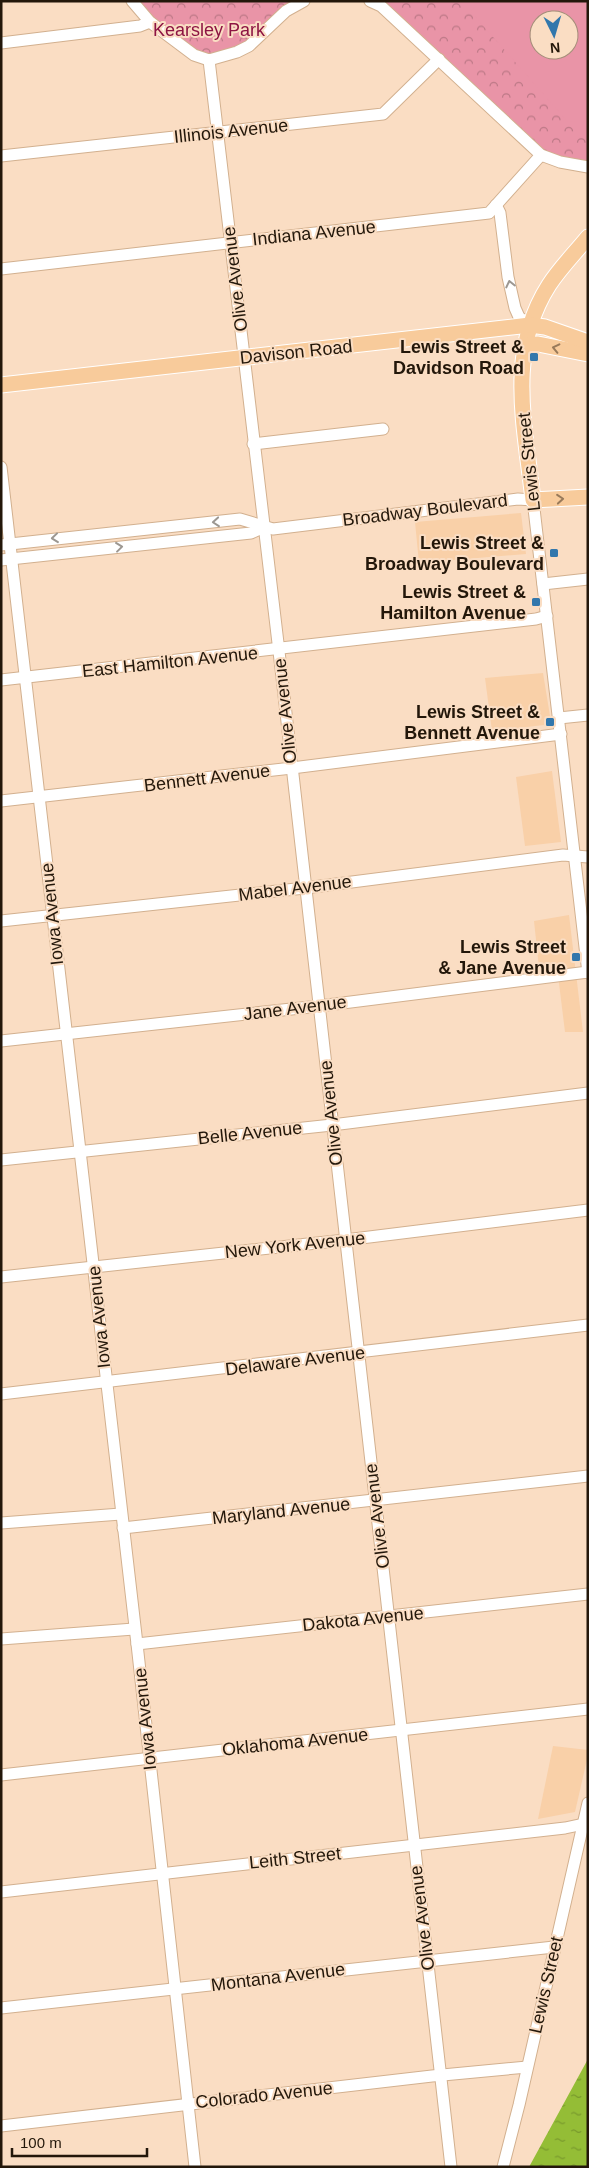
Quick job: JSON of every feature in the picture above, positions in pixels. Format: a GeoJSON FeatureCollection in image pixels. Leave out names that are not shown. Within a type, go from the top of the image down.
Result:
{"type":"FeatureCollection","features":[{"type":"Feature","properties":{"kind":"main road","name":"Lewis Street"},"geometry":{"type":"LineString","coordinates":[[533,500],[522,388],[524,345],[530,326],[550,284],[588,237]]}},
{"type":"Feature","properties":{"kind":"main road","name":"Davison Road"},"geometry":{"type":"LineString","coordinates":[[1,385],[530,326],[545,327],[588,342]]}},
{"type":"Feature","properties":{"kind":"main road"},"geometry":{"type":"LineString","coordinates":[[524,345],[538,344],[588,354]]}},
{"type":"Feature","properties":{"kind":"main road","name":"Broadway Boulevard"},"geometry":{"type":"LineString","coordinates":[[533,500],[588,497]]}},
{"type":"Feature","properties":{"kind":"street"},"geometry":{"type":"LineString","coordinates":[[132,1],[150,22],[194,55],[209,60],[237,52],[249,46],[286,11],[304,1]]}},
{"type":"Feature","properties":{"kind":"street"},"geometry":{"type":"LineString","coordinates":[[370,1],[381,6],[542,154],[560,162],[588,167]]}},
{"type":"Feature","properties":{"kind":"street"},"geometry":{"type":"LineString","coordinates":[[1,43],[140,26],[150,22]]}},
{"type":"Feature","properties":{"kind":"street","name":"Illinois Avenue"},"geometry":{"type":"LineString","coordinates":[[1,156],[383,114],[439,59]]}},
{"type":"Feature","properties":{"kind":"street","name":"Olive Avenue"},"geometry":{"type":"LineString","coordinates":[[209,60],[245,358],[253,444],[279,650],[451,2167]]}},
{"type":"Feature","properties":{"kind":"street","name":"Indiana Avenue"},"geometry":{"type":"LineString","coordinates":[[1,269],[489,213],[542,154]]}},
{"type":"Feature","properties":{"kind":"street"},"geometry":{"type":"LineString","coordinates":[[496,205],[500,213],[508,277],[515,308],[519,317],[530,326]]}},
{"type":"Feature","properties":{"kind":"street"},"geometry":{"type":"LineString","coordinates":[[253,444],[383,429]]}},
{"type":"Feature","properties":{"kind":"street","name":"Iowa Avenue"},"geometry":{"type":"LineString","coordinates":[[1,467],[6,560],[25,678],[39,797],[137,1644],[195,2167]]}},
{"type":"Feature","properties":{"kind":"street","name":"Broadway Boulevard"},"geometry":{"type":"LineString","coordinates":[[6,544],[240,520],[273,529],[518,499],[533,500]]}},
{"type":"Feature","properties":{"kind":"street","name":"Lewis Street"},"geometry":{"type":"LineString","coordinates":[[533,500],[588,972]]}},
{"type":"Feature","properties":{"kind":"street","name":"Broadway Boulevard"},"geometry":{"type":"LineString","coordinates":[[6,560],[250,533],[264,527]]}},
{"type":"Feature","properties":{"kind":"street"},"geometry":{"type":"LineString","coordinates":[[138,529],[140,544]]}},
{"type":"Feature","properties":{"kind":"street"},"geometry":{"type":"LineString","coordinates":[[543,584],[588,579]]}},
{"type":"Feature","properties":{"kind":"street","name":"East Hamilton Avenue"},"geometry":{"type":"LineString","coordinates":[[1,680],[279,650],[536,619],[547,616]]}},
{"type":"Feature","properties":{"kind":"street"},"geometry":{"type":"LineString","coordinates":[[559,718],[588,715]]}},
{"type":"Feature","properties":{"kind":"street","name":"Bennett Avenue"},"geometry":{"type":"LineString","coordinates":[[1,801],[292,768],[561,734]]}},
{"type":"Feature","properties":{"kind":"street","name":"Mabel Avenue"},"geometry":{"type":"LineString","coordinates":[[1,921],[305,888],[563,855],[588,857]]}},
{"type":"Feature","properties":{"kind":"street","name":"Jane Avenue"},"geometry":{"type":"LineString","coordinates":[[1,1041],[319,1006],[588,972]]}},
{"type":"Feature","properties":{"kind":"street","name":"Belle Avenue"},"geometry":{"type":"LineString","coordinates":[[1,1160],[332,1125],[588,1093]]}},
{"type":"Feature","properties":{"kind":"street","name":"New York Avenue"},"geometry":{"type":"LineString","coordinates":[[1,1277],[345,1240],[588,1210]]}},
{"type":"Feature","properties":{"kind":"street","name":"Delaware Avenue"},"geometry":{"type":"LineString","coordinates":[[1,1394],[358,1354],[588,1325]]}},
{"type":"Feature","properties":{"kind":"street","name":"Maryland Avenue"},"geometry":{"type":"LineString","coordinates":[[123,1528],[588,1476]]}},
{"type":"Feature","properties":{"kind":"street"},"geometry":{"type":"LineString","coordinates":[[1,1523],[121,1514]]}},
{"type":"Feature","properties":{"kind":"street","name":"Dakota Avenue"},"geometry":{"type":"LineString","coordinates":[[137,1644],[588,1594]]}},
{"type":"Feature","properties":{"kind":"street"},"geometry":{"type":"LineString","coordinates":[[1,1639],[134,1629]]}},
{"type":"Feature","properties":{"kind":"street","name":"Oklahoma Avenue"},"geometry":{"type":"LineString","coordinates":[[1,1775],[588,1709]]}},
{"type":"Feature","properties":{"kind":"street","name":"Lewis Street"},"geometry":{"type":"LineString","coordinates":[[504,2167],[554,1947],[585,1823],[588,1802]]}},
{"type":"Feature","properties":{"kind":"street","name":"Leith Street"},"geometry":{"type":"LineString","coordinates":[[1,1892],[565,1828],[585,1823]]}},
{"type":"Feature","properties":{"kind":"street","name":"Montana Avenue"},"geometry":{"type":"LineString","coordinates":[[1,2008],[554,1947]]}},
{"type":"Feature","properties":{"kind":"street","name":"Colorado Avenue"},"geometry":{"type":"LineString","coordinates":[[1,2126],[441,2075],[527,2067]]}},
{"type":"Feature","properties":{"kind":"shaded area"},"geometry":{"type":"Polygon","coordinates":[[[521,513],[526,554],[419,563],[415,522],[521,513]]]}},
{"type":"Feature","properties":{"kind":"shaded area"},"geometry":{"type":"Polygon","coordinates":[[[543,673],[550,716],[544,725],[492,731],[485,678],[543,673]]]}},
{"type":"Feature","properties":{"kind":"shaded area"},"geometry":{"type":"Polygon","coordinates":[[[552,771],[561,842],[525,846],[516,777],[552,771]]]}},
{"type":"Feature","properties":{"kind":"shaded area"},"geometry":{"type":"Polygon","coordinates":[[[569,915],[583,1032],[565,1032],[557,967],[539,968],[534,921],[569,915]]]}},
{"type":"Feature","properties":{"kind":"shaded area"},"geometry":{"type":"Polygon","coordinates":[[[553,1746],[588,1750],[588,1755],[575,1812],[538,1819],[553,1746]]]}},
{"type":"Feature","properties":{"kind":"green space","name":"Kearsley Park"},"geometry":{"type":"Polygon","coordinates":[[[132,1],[304,1],[249,46],[209,60],[132,1]]]}},
{"type":"Feature","properties":{"kind":"green space"},"geometry":{"type":"Polygon","coordinates":[[[370,1],[588,1],[588,167],[550,159],[370,1]]]}},
{"type":"Feature","properties":{"kind":"green space"},"geometry":{"type":"Polygon","coordinates":[[[478,1],[588,1],[588,121],[568,122],[471,12],[478,1]]]}},
{"type":"Feature","properties":{"kind":"water"},"geometry":{"type":"Polygon","coordinates":[[[588,2059],[588,2167],[529,2167],[588,2059]]]}},
{"type":"Feature","properties":{"kind":"place","name":"Lewis Street & Davidson Road"},"geometry":{"type":"Point","coordinates":[534,357]}},
{"type":"Feature","properties":{"kind":"place","name":"Lewis Street & Broadway Boulevard"},"geometry":{"type":"Point","coordinates":[554,553]}},
{"type":"Feature","properties":{"kind":"place","name":"Lewis Street & Hamilton Avenue"},"geometry":{"type":"Point","coordinates":[536,602]}},
{"type":"Feature","properties":{"kind":"place","name":"Lewis Street & Bennett Avenue"},"geometry":{"type":"Point","coordinates":[550,722]}},
{"type":"Feature","properties":{"kind":"place","name":"Lewis Street & Jane Avenue"},"geometry":{"type":"Point","coordinates":[576,957]}}]}
